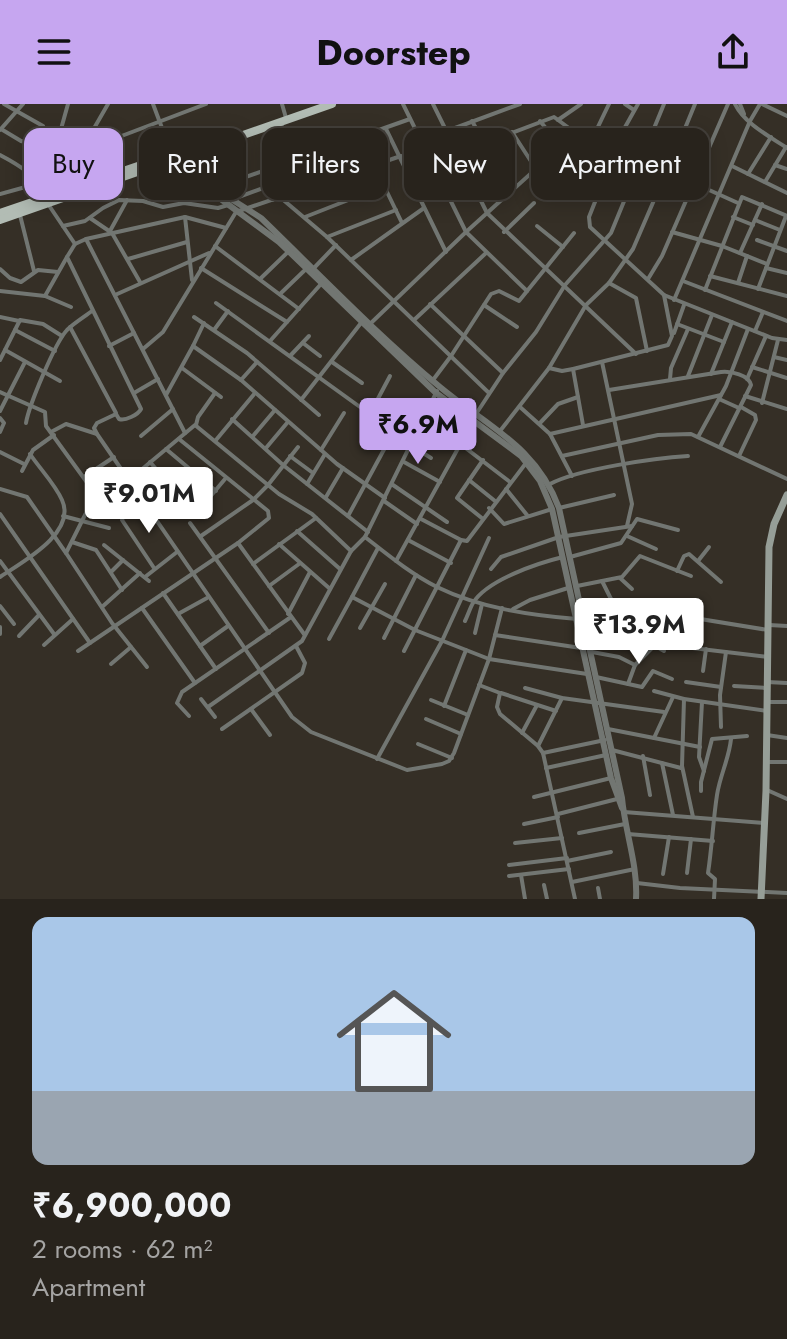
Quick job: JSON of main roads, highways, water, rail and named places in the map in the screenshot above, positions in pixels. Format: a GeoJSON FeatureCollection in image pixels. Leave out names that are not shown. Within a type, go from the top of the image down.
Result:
{"type":"FeatureCollection","features":[{"type":"Feature","properties":{"kind":"main road"},"geometry":{"type":"LineString","coordinates":[[284,119],[317,104]]}},
{"type":"Feature","properties":{"kind":"main road"},"geometry":{"type":"LineString","coordinates":[[246,132],[332,104]]}},
{"type":"Feature","properties":{"kind":"main road"},"geometry":{"type":"LineString","coordinates":[[0,220],[49,201]]}},
{"type":"Feature","properties":{"kind":"main road"},"geometry":{"type":"LineString","coordinates":[[0,213],[49,201]]}},
{"type":"Feature","properties":{"kind":"main road"},"geometry":{"type":"LineString","coordinates":[[761,896],[766,789],[769,547],[774,524],[786,499]]}}]}
